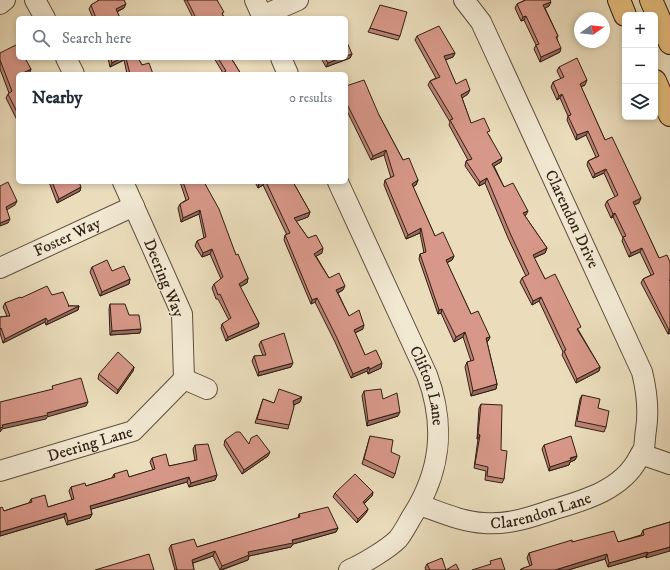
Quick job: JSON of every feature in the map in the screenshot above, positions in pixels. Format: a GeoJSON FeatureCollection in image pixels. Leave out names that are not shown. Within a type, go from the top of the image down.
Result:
{"type":"FeatureCollection","features":[{"type":"Feature","properties":{"kind":"main road"},"geometry":{"type":"LineString","coordinates":[[618,0],[624,12]]}},
{"type":"Feature","properties":{"kind":"main road"},"geometry":{"type":"LineString","coordinates":[[651,0],[670,43]]}},
{"type":"Feature","properties":{"kind":"main road"},"geometry":{"type":"LineString","coordinates":[[656,84],[670,115]]}},
{"type":"Feature","properties":{"kind":"street"},"geometry":{"type":"LineString","coordinates":[[0,4],[5,0]]}},
{"type":"Feature","properties":{"kind":"street"},"geometry":{"type":"LineString","coordinates":[[35,0],[44,16]]}},
{"type":"Feature","properties":{"kind":"street"},"geometry":{"type":"LineString","coordinates":[[260,11],[298,0]]}},
{"type":"Feature","properties":{"kind":"street","name":"Clarendon Drive"},"geometry":{"type":"LineString","coordinates":[[464,0],[482,22],[642,372],[648,413],[642,451]]}},
{"type":"Feature","properties":{"kind":"street"},"geometry":{"type":"LineString","coordinates":[[67,60],[73,72]]}},
{"type":"Feature","properties":{"kind":"street"},"geometry":{"type":"LineString","coordinates":[[282,60],[287,72]]}},
{"type":"Feature","properties":{"kind":"street","name":"Deering Way"},"geometry":{"type":"LineString","coordinates":[[124,184],[182,314],[184,379]]}},
{"type":"Feature","properties":{"kind":"street","name":"Clifton Lane"},"geometry":{"type":"LineString","coordinates":[[339,184],[427,375],[437,407],[439,437],[432,476],[420,505],[398,539],[362,564],[349,570]]}},
{"type":"Feature","properties":{"kind":"street","name":"Foster Way"},"geometry":{"type":"LineString","coordinates":[[0,268],[134,206]]}},
{"type":"Feature","properties":{"kind":"street"},"geometry":{"type":"LineString","coordinates":[[184,379],[207,390]]}},
{"type":"Feature","properties":{"kind":"street","name":"Deering Lane"},"geometry":{"type":"LineString","coordinates":[[0,471],[133,431],[184,379]]}},
{"type":"Feature","properties":{"kind":"street"},"geometry":{"type":"LineString","coordinates":[[642,451],[670,464]]}},
{"type":"Feature","properties":{"kind":"street","name":"Clarendon Lane"},"geometry":{"type":"LineString","coordinates":[[420,505],[462,520],[500,524],[520,520],[584,501],[601,493],[619,481],[633,468],[642,451]]}},
{"type":"Feature","properties":{"kind":"building"},"geometry":{"type":"Polygon","coordinates":[[[99,0],[124,0],[126,4],[116,9],[119,16],[95,16],[91,5],[99,0]]]}},
{"type":"Feature","properties":{"kind":"building"},"geometry":{"type":"Polygon","coordinates":[[[187,0],[217,0],[224,12],[222,13],[223,16],[195,16],[187,0]]]}},
{"type":"Feature","properties":{"kind":"building"},"geometry":{"type":"Polygon","coordinates":[[[526,0],[550,0],[551,2],[543,5],[558,36],[556,37],[561,48],[541,57],[536,45],[539,44],[526,16],[523,17],[517,4],[526,0]]]}},
{"type":"Feature","properties":{"kind":"building"},"geometry":{"type":"Polygon","coordinates":[[[380,5],[407,12],[400,36],[370,28],[380,5]]]}},
{"type":"Feature","properties":{"kind":"building"},"geometry":{"type":"Polygon","coordinates":[[[439,26],[455,53],[444,56],[456,84],[466,79],[470,90],[461,95],[471,123],[484,118],[490,131],[487,132],[502,158],[492,164],[504,187],[513,183],[528,211],[523,213],[547,248],[533,255],[545,279],[555,274],[581,327],[577,329],[600,367],[577,379],[564,351],[566,350],[541,297],[533,301],[522,278],[529,274],[487,178],[480,182],[466,161],[472,159],[450,120],[453,119],[430,81],[440,77],[417,36],[439,26]]]}},
{"type":"Feature","properties":{"kind":"building"},"geometry":{"type":"Polygon","coordinates":[[[16,45],[16,60],[26,60],[31,69],[25,72],[16,72],[16,110],[8,94],[12,91],[0,60],[0,53],[16,45]]]}},
{"type":"Feature","properties":{"kind":"building"},"geometry":{"type":"Polygon","coordinates":[[[348,45],[352,54],[348,55],[348,45]]]}},
{"type":"Feature","properties":{"kind":"building"},"geometry":{"type":"Polygon","coordinates":[[[577,58],[587,80],[580,84],[605,140],[612,137],[641,198],[633,202],[659,258],[667,255],[670,262],[669,330],[643,279],[654,274],[642,248],[631,253],[623,237],[626,236],[615,213],[613,214],[607,201],[618,195],[606,169],[595,174],[588,161],[599,156],[588,131],[577,135],[568,116],[571,115],[562,94],[559,96],[553,82],[564,77],[559,67],[577,58]]]}},
{"type":"Feature","properties":{"kind":"building"},"geometry":{"type":"Polygon","coordinates":[[[126,60],[139,60],[142,65],[149,63],[152,72],[130,72],[126,60]]]}},
{"type":"Feature","properties":{"kind":"building"},"geometry":{"type":"Polygon","coordinates":[[[219,60],[232,60],[240,72],[224,72],[226,71],[219,60]]]}},
{"type":"Feature","properties":{"kind":"building"},"geometry":{"type":"Polygon","coordinates":[[[326,60],[335,60],[328,63],[326,60]]]}},
{"type":"Feature","properties":{"kind":"building"},"geometry":{"type":"Polygon","coordinates":[[[364,80],[379,115],[403,160],[409,158],[418,180],[412,184],[435,236],[443,232],[454,256],[446,260],[471,314],[478,311],[490,337],[486,338],[497,384],[473,391],[467,362],[474,360],[465,332],[456,337],[442,309],[439,310],[420,254],[426,252],[421,228],[408,235],[385,180],[394,176],[386,150],[373,156],[348,106],[348,85],[364,80]]]}},
{"type":"Feature","properties":{"kind":"building"},"geometry":{"type":"Polygon","coordinates":[[[8,182],[17,201],[6,207],[10,219],[0,223],[0,186],[8,182]]]}},
{"type":"Feature","properties":{"kind":"building"},"geometry":{"type":"Polygon","coordinates":[[[53,184],[80,184],[81,187],[59,199],[53,184]]]}},
{"type":"Feature","properties":{"kind":"building"},"geometry":{"type":"Polygon","coordinates":[[[184,184],[205,184],[219,209],[236,255],[238,254],[248,278],[239,284],[259,323],[228,337],[222,324],[231,318],[220,294],[218,295],[214,284],[223,277],[212,249],[203,253],[197,241],[206,237],[200,210],[183,218],[180,204],[189,199],[184,184]]]}},
{"type":"Feature","properties":{"kind":"building"},"geometry":{"type":"Polygon","coordinates":[[[267,184],[294,184],[310,212],[294,218],[308,238],[316,235],[323,248],[314,254],[329,278],[339,273],[345,286],[336,290],[349,316],[359,310],[364,325],[354,330],[365,355],[376,350],[382,363],[370,369],[369,367],[353,374],[317,298],[312,300],[285,235],[290,233],[267,184]]]}},
{"type":"Feature","properties":{"kind":"building"},"geometry":{"type":"Polygon","coordinates":[[[107,260],[112,271],[124,266],[130,279],[102,292],[92,267],[107,260]]]}},
{"type":"Feature","properties":{"kind":"building"},"geometry":{"type":"Polygon","coordinates":[[[47,286],[52,295],[63,292],[69,306],[79,306],[48,321],[46,318],[5,339],[1,328],[0,329],[0,317],[10,316],[5,303],[20,297],[21,298],[47,286]]]}},
{"type":"Feature","properties":{"kind":"building"},"geometry":{"type":"Polygon","coordinates":[[[110,304],[125,304],[129,315],[139,315],[141,329],[112,331],[110,304]]]}},
{"type":"Feature","properties":{"kind":"building"},"geometry":{"type":"Polygon","coordinates":[[[284,333],[293,363],[259,372],[254,356],[266,355],[261,341],[284,333]]]}},
{"type":"Feature","properties":{"kind":"building"},"geometry":{"type":"Polygon","coordinates":[[[118,352],[134,367],[118,390],[99,374],[118,352]]]}},
{"type":"Feature","properties":{"kind":"building"},"geometry":{"type":"Polygon","coordinates":[[[81,378],[88,402],[47,413],[48,415],[2,425],[3,427],[0,428],[0,402],[53,389],[52,386],[81,378]]]}},
{"type":"Feature","properties":{"kind":"building"},"geometry":{"type":"Polygon","coordinates":[[[279,389],[302,397],[293,401],[294,407],[289,425],[257,419],[263,399],[274,403],[279,389]]]}},
{"type":"Feature","properties":{"kind":"building"},"geometry":{"type":"Polygon","coordinates":[[[381,389],[383,399],[397,393],[400,412],[368,421],[364,391],[381,389]]]}},
{"type":"Feature","properties":{"kind":"building"},"geometry":{"type":"Polygon","coordinates":[[[582,395],[600,399],[598,408],[609,411],[606,427],[577,421],[582,395]]]}},
{"type":"Feature","properties":{"kind":"building"},"geometry":{"type":"Polygon","coordinates":[[[481,404],[502,405],[501,450],[507,451],[504,479],[487,476],[488,467],[475,464],[480,435],[478,434],[481,404]]]}},
{"type":"Feature","properties":{"kind":"building"},"geometry":{"type":"Polygon","coordinates":[[[236,432],[240,432],[249,444],[251,438],[257,435],[270,452],[244,470],[225,440],[236,432]]]}},
{"type":"Feature","properties":{"kind":"building"},"geometry":{"type":"Polygon","coordinates":[[[370,436],[393,440],[391,452],[400,456],[395,474],[364,459],[370,436]]]}},
{"type":"Feature","properties":{"kind":"building"},"geometry":{"type":"Polygon","coordinates":[[[571,436],[577,456],[570,458],[571,460],[550,467],[544,445],[571,436]]]}},
{"type":"Feature","properties":{"kind":"building"},"geometry":{"type":"Polygon","coordinates":[[[208,444],[217,475],[191,483],[189,477],[90,506],[92,514],[68,521],[66,513],[0,532],[0,508],[2,507],[4,511],[32,502],[31,499],[45,495],[48,507],[74,499],[71,487],[85,483],[86,486],[115,477],[114,474],[127,470],[129,477],[155,469],[152,458],[166,454],[169,466],[197,460],[195,445],[208,444]]]}},
{"type":"Feature","properties":{"kind":"building"},"geometry":{"type":"Polygon","coordinates":[[[355,474],[373,492],[363,502],[368,509],[358,519],[335,493],[355,474]]]}},
{"type":"Feature","properties":{"kind":"building"},"geometry":{"type":"Polygon","coordinates":[[[328,507],[338,528],[292,540],[293,543],[248,552],[249,555],[222,566],[215,551],[192,560],[194,570],[177,570],[171,545],[194,539],[197,547],[300,517],[299,514],[328,507]]]}},
{"type":"Feature","properties":{"kind":"building"},"geometry":{"type":"Polygon","coordinates":[[[670,522],[670,547],[609,563],[607,554],[555,570],[521,570],[532,565],[529,553],[572,540],[572,542],[614,531],[618,542],[644,535],[643,530],[670,522]]]}},
{"type":"Feature","properties":{"kind":"building"},"geometry":{"type":"Polygon","coordinates":[[[149,554],[154,570],[95,570],[149,554]]]}},
{"type":"Feature","properties":{"kind":"building"},"geometry":{"type":"Polygon","coordinates":[[[442,558],[446,570],[430,570],[427,564],[442,558]]]}},
{"type":"Feature","properties":{"kind":"building"},"geometry":{"type":"Polygon","coordinates":[[[501,558],[505,570],[472,570],[491,564],[490,561],[501,558]]]}},
{"type":"Feature","properties":{"kind":"building"},"geometry":{"type":"Polygon","coordinates":[[[456,564],[459,570],[446,570],[456,564]]]}}]}
